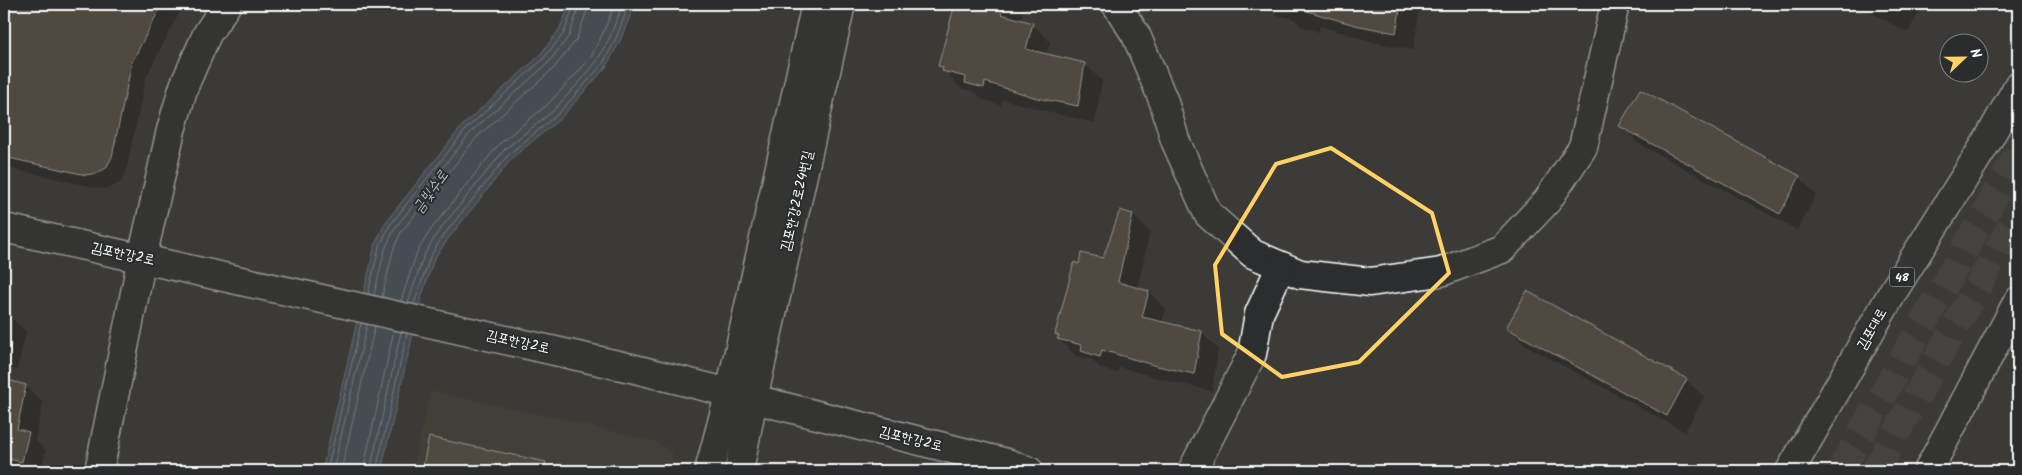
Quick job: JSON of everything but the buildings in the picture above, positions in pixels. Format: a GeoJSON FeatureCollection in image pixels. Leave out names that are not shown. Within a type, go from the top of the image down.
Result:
{"type":"FeatureCollection","features":[{"type":"Feature","properties":{"kind":"street"},"geometry":{"type":"LineString","coordinates":[[99,471],[142,258],[171,130],[184,86],[206,34],[227,4]]}},
{"type":"Feature","properties":{"kind":"street","name":"김포한강2로24번길"},"geometry":{"type":"LineString","coordinates":[[742,396],[816,4]]}},
{"type":"Feature","properties":{"kind":"street","name":"김포한강2로24번길"},"geometry":{"type":"LineString","coordinates":[[742,396],[841,4]]}},
{"type":"Feature","properties":{"kind":"street"},"geometry":{"type":"LineString","coordinates":[[1116,4],[1136,35],[1164,102],[1179,149],[1208,214],[1253,254],[1300,274],[1370,282],[1441,272],[1502,249],[1547,201],[1583,147],[1615,4]]}},
{"type":"Feature","properties":{"kind":"street","name":"김포대로"},"geometry":{"type":"LineString","coordinates":[[1790,471],[1894,290],[1988,140],[2018,86]]}},
{"type":"Feature","properties":{"kind":"street","name":"김포한강2로"},"geometry":{"type":"LineString","coordinates":[[4,228],[208,272],[631,368],[1007,463],[1029,471]]}},
{"type":"Feature","properties":{"kind":"street"},"geometry":{"type":"LineString","coordinates":[[1192,471],[1252,354],[1259,314],[1281,266]]}},
{"type":"Feature","properties":{"kind":"street"},"geometry":{"type":"LineString","coordinates":[[1928,471],[2018,301]]}},
{"type":"Feature","properties":{"kind":"street"},"geometry":{"type":"LineString","coordinates":[[710,471],[742,396]]}},
{"type":"Feature","properties":{"kind":"street"},"geometry":{"type":"LineString","coordinates":[[739,471],[742,396]]}},
{"type":"Feature","properties":{"kind":"highlighted area"},"geometry":{"type":"Polygon","coordinates":[[[1331,148],[1432,213],[1449,273],[1359,362],[1282,377],[1222,334],[1215,265],[1276,164],[1331,148]]]}},
{"type":"Feature","properties":{"kind":"shaded area"},"geometry":{"type":"Polygon","coordinates":[[[431,391],[562,419],[657,442],[671,451],[677,471],[412,471],[431,391]]]}},
{"type":"Feature","properties":{"kind":"water","name":"금빛수로"},"geometry":{"type":"Polygon","coordinates":[[[570,4],[635,4],[619,43],[606,67],[560,119],[513,157],[434,259],[422,295],[381,471],[322,471],[375,245],[385,223],[463,125],[539,56],[559,30],[570,4]]]}},
{"type":"Feature","properties":{"kind":"tunnel"},"geometry":{"type":"LineString","coordinates":[[1840,471],[2018,154]]}},
{"type":"Feature","properties":{"kind":"tunnel"},"geometry":{"type":"LineString","coordinates":[[1875,471],[2018,214]]}}]}
